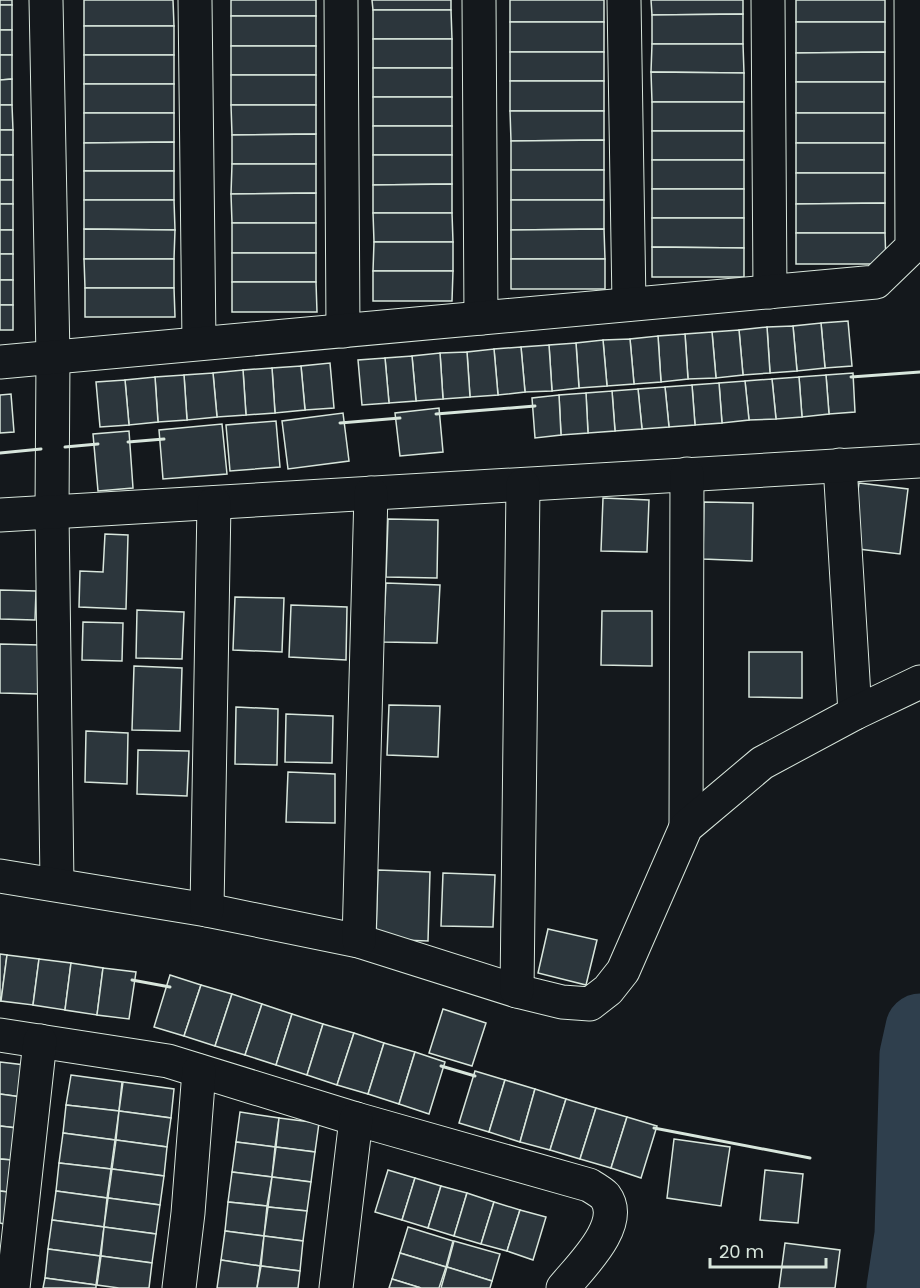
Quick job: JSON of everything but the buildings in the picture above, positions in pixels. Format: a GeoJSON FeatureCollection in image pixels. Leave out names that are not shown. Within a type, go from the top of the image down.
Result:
{"type":"FeatureCollection","features":[{"type":"Feature","properties":{"kind":"street"},"geometry":{"type":"LineString","coordinates":[[46,0],[53,357],[52,512],[57,884]]}},
{"type":"Feature","properties":{"kind":"street"},"geometry":{"type":"LineString","coordinates":[[195,0],[199,343]]}},
{"type":"Feature","properties":{"kind":"street"},"geometry":{"type":"LineString","coordinates":[[341,0],[343,331]]}},
{"type":"Feature","properties":{"kind":"street"},"geometry":{"type":"LineString","coordinates":[[479,0],[481,318]]}},
{"type":"Feature","properties":{"kind":"street"},"geometry":{"type":"LineString","coordinates":[[624,0],[629,304]]}},
{"type":"Feature","properties":{"kind":"street"},"geometry":{"type":"LineString","coordinates":[[768,0],[770,292]]}},
{"type":"Feature","properties":{"kind":"street"},"geometry":{"type":"LineString","coordinates":[[0,362],[876,282],[912,247],[911,0]]}},
{"type":"Feature","properties":{"kind":"street"},"geometry":{"type":"LineString","coordinates":[[0,515],[920,461]]}},
{"type":"Feature","properties":{"kind":"street"},"geometry":{"type":"LineString","coordinates":[[840,465],[855,713]]}},
{"type":"Feature","properties":{"kind":"street"},"geometry":{"type":"LineString","coordinates":[[0,876],[207,910],[359,940],[517,991],[562,1002],[590,1004],[608,990],[622,971],[686,827],[687,474]]}},
{"type":"Feature","properties":{"kind":"street"},"geometry":{"type":"LineString","coordinates":[[517,991],[523,485]]}},
{"type":"Feature","properties":{"kind":"street"},"geometry":{"type":"LineString","coordinates":[[359,940],[371,493]]}},
{"type":"Feature","properties":{"kind":"street"},"geometry":{"type":"LineString","coordinates":[[207,910],[214,503]]}},
{"type":"Feature","properties":{"kind":"street"},"geometry":{"type":"LineString","coordinates":[[686,827],[762,763],[855,713],[920,682]]}},
{"type":"Feature","properties":{"kind":"street"},"geometry":{"type":"LineString","coordinates":[[0,1035],[168,1061],[356,1119],[589,1185],[604,1196],[612,1212],[607,1232],[563,1288]]}},
{"type":"Feature","properties":{"kind":"street"},"geometry":{"type":"LineString","coordinates":[[13,1288],[21,1198],[40,1041]]}},
{"type":"Feature","properties":{"kind":"street"},"geometry":{"type":"LineString","coordinates":[[179,1288],[188,1214],[199,1071]]}},
{"type":"Feature","properties":{"kind":"street"},"geometry":{"type":"LineString","coordinates":[[336,1288],[356,1119]]}},
{"type":"Feature","properties":{"kind":"waterway"},"geometry":{"type":"LineString","coordinates":[[901,1288],[909,1235],[914,1055],[920,1028]]}},
{"type":"Feature","properties":{"kind":"wall"},"geometry":{"type":"LineString","coordinates":[[851,377],[920,372]]}},
{"type":"Feature","properties":{"kind":"wall"},"geometry":{"type":"LineString","coordinates":[[436,414],[535,406]]}},
{"type":"Feature","properties":{"kind":"wall"},"geometry":{"type":"LineString","coordinates":[[340,423],[400,418]]}},
{"type":"Feature","properties":{"kind":"wall"},"geometry":{"type":"LineString","coordinates":[[128,442],[164,439]]}},
{"type":"Feature","properties":{"kind":"wall"},"geometry":{"type":"LineString","coordinates":[[65,447],[98,444]]}},
{"type":"Feature","properties":{"kind":"wall"},"geometry":{"type":"LineString","coordinates":[[0,453],[41,449]]}},
{"type":"Feature","properties":{"kind":"wall"},"geometry":{"type":"LineString","coordinates":[[132,980],[170,987]]}},
{"type":"Feature","properties":{"kind":"wall"},"geometry":{"type":"LineString","coordinates":[[441,1066],[475,1076]]}},
{"type":"Feature","properties":{"kind":"wall"},"geometry":{"type":"LineString","coordinates":[[654,1128],[810,1158]]}}]}
